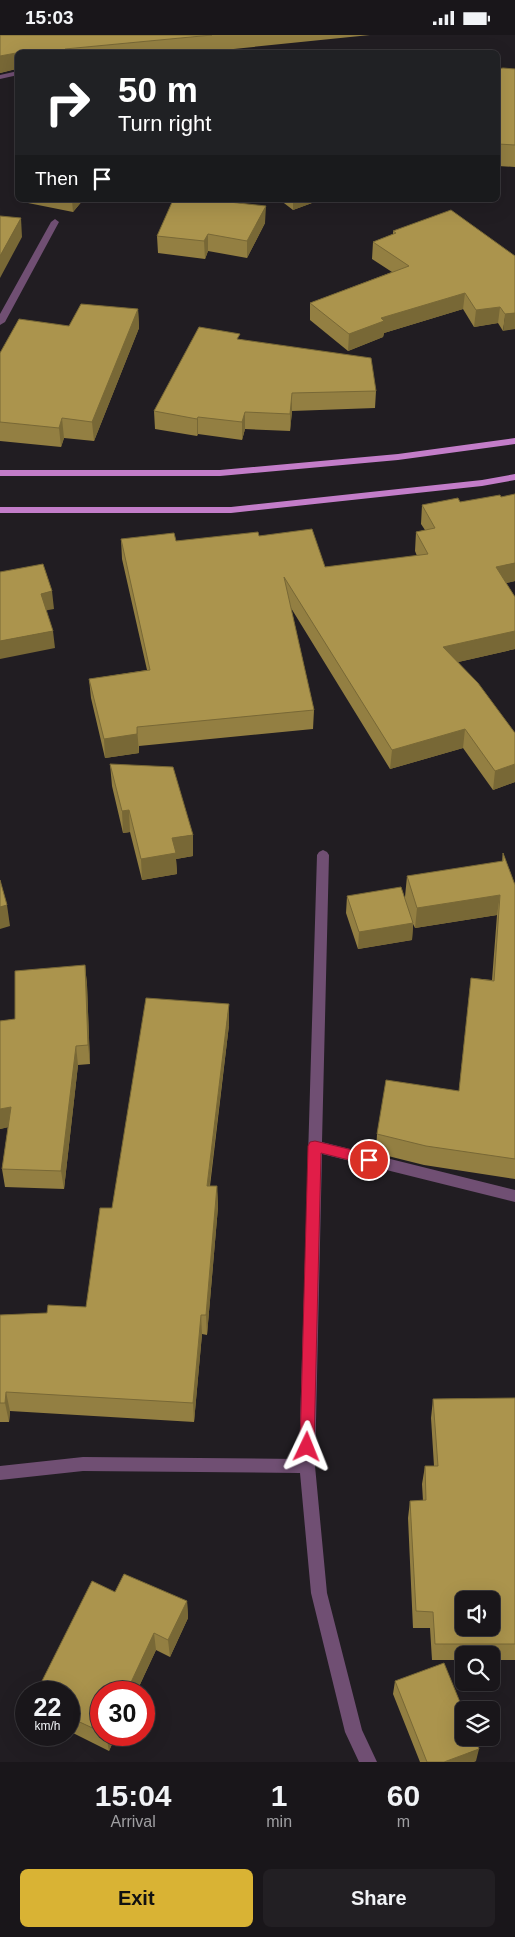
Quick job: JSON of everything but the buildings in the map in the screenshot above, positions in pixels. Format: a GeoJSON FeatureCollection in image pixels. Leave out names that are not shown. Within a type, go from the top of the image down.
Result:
{"type":"FeatureCollection","features":[{"type":"Feature","properties":{"kind":"main road"},"geometry":{"type":"LineString","coordinates":[[0,473],[220,473],[398,457],[515,441]]}},
{"type":"Feature","properties":{"kind":"main road"},"geometry":{"type":"LineString","coordinates":[[0,510],[231,510],[472,484],[515,477]]}},
{"type":"Feature","properties":{"kind":"street"},"geometry":{"type":"LineString","coordinates":[[0,77],[15,74]]}},
{"type":"Feature","properties":{"kind":"street"},"geometry":{"type":"LineString","coordinates":[[0,322],[54,222]]}},
{"type":"Feature","properties":{"kind":"street"},"geometry":{"type":"LineString","coordinates":[[323,855],[307,1466],[319,1593],[354,1732],[368,1762]]}},
{"type":"Feature","properties":{"kind":"street"},"geometry":{"type":"LineString","coordinates":[[315,1146],[515,1196]]}},
{"type":"Feature","properties":{"kind":"street"},"geometry":{"type":"LineString","coordinates":[[0,1473],[83,1464],[307,1466]]}},
{"type":"Feature","properties":{"kind":"route"},"geometry":{"type":"LineString","coordinates":[[307,1447],[315,1146],[369,1160]]}}]}
